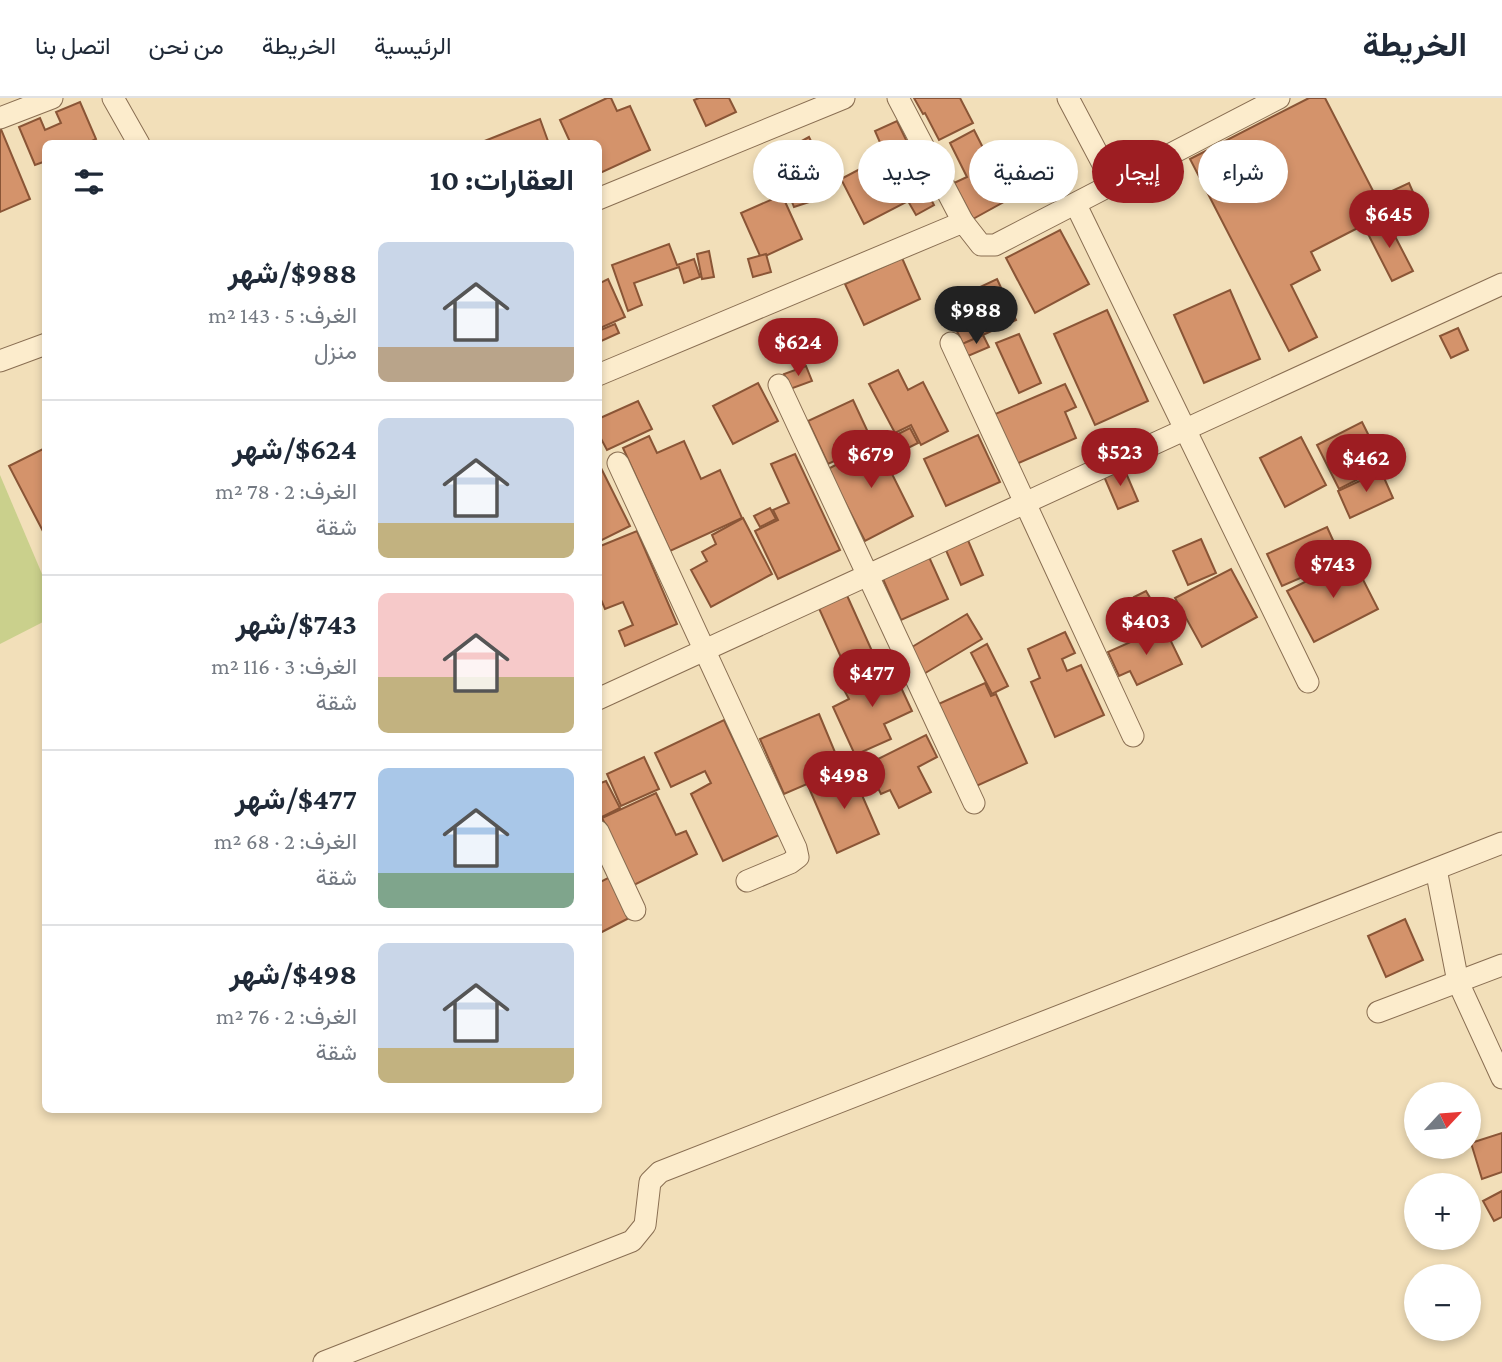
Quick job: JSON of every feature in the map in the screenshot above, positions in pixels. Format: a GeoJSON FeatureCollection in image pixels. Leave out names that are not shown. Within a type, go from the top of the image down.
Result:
{"type":"FeatureCollection","features":[{"type":"Feature","properties":{"kind":"street"},"geometry":{"type":"LineString","coordinates":[[0,118],[52,98]]}},
{"type":"Feature","properties":{"kind":"street"},"geometry":{"type":"LineString","coordinates":[[113,98],[136,140]]}},
{"type":"Feature","properties":{"kind":"street"},"geometry":{"type":"LineString","coordinates":[[602,197],[845,98]]}},
{"type":"Feature","properties":{"kind":"street"},"geometry":{"type":"LineString","coordinates":[[898,98],[963,222],[981,245],[995,245],[1092,197]]}},
{"type":"Feature","properties":{"kind":"street"},"geometry":{"type":"LineString","coordinates":[[1068,98],[1092,143]]}},
{"type":"Feature","properties":{"kind":"street"},"geometry":{"type":"LineString","coordinates":[[1184,148],[1279,98]]}},
{"type":"Feature","properties":{"kind":"street"},"geometry":{"type":"LineString","coordinates":[[1076,205],[1308,682]]}},
{"type":"Feature","properties":{"kind":"street"},"geometry":{"type":"LineString","coordinates":[[602,373],[963,222]]}},
{"type":"Feature","properties":{"kind":"street"},"geometry":{"type":"LineString","coordinates":[[602,697],[1502,284]]}},
{"type":"Feature","properties":{"kind":"street"},"geometry":{"type":"LineString","coordinates":[[951,343],[1133,736]]}},
{"type":"Feature","properties":{"kind":"street"},"geometry":{"type":"LineString","coordinates":[[0,361],[42,345]]}},
{"type":"Feature","properties":{"kind":"street"},"geometry":{"type":"LineString","coordinates":[[779,385],[974,803]]}},
{"type":"Feature","properties":{"kind":"street"},"geometry":{"type":"LineString","coordinates":[[618,463],[796,848],[798,857],[790,863],[747,881]]}},
{"type":"Feature","properties":{"kind":"street"},"geometry":{"type":"LineString","coordinates":[[602,839],[635,909]]}},
{"type":"Feature","properties":{"kind":"street"},"geometry":{"type":"LineString","coordinates":[[324,1362],[632,1241],[645,1226],[650,1182],[660,1172],[1502,843]]}},
{"type":"Feature","properties":{"kind":"street"},"geometry":{"type":"LineString","coordinates":[[1436,869],[1458,982],[1502,1078]]}},
{"type":"Feature","properties":{"kind":"street"},"geometry":{"type":"LineString","coordinates":[[1378,1012],[1502,965]]}},
{"type":"Feature","properties":{"kind":"green space"},"geometry":{"type":"Polygon","coordinates":[[[0,475],[42,574],[42,623],[0,644],[0,475]]]}},
{"type":"Feature","properties":{"kind":"building"},"geometry":{"type":"Polygon","coordinates":[[[611,98],[617,111],[630,106],[650,150],[602,172],[602,140],[569,140],[560,120],[611,98]]]}},
{"type":"Feature","properties":{"kind":"building"},"geometry":{"type":"Polygon","coordinates":[[[729,98],[736,112],[706,126],[694,100],[729,98]]]}},
{"type":"Feature","properties":{"kind":"building"},"geometry":{"type":"Polygon","coordinates":[[[914,98],[960,98],[973,123],[939,140],[925,113],[923,114],[914,98]]]}},
{"type":"Feature","properties":{"kind":"building"},"geometry":{"type":"Polygon","coordinates":[[[1309,98],[1325,98],[1385,214],[1311,252],[1320,270],[1291,285],[1317,337],[1289,351],[1213,203],[1288,203],[1288,140],[1227,140],[1309,98]]]}},
{"type":"Feature","properties":{"kind":"building"},"geometry":{"type":"Polygon","coordinates":[[[80,102],[96,139],[42,140],[42,162],[35,165],[19,127],[40,118],[45,130],[61,123],[56,112],[80,102]]]}},
{"type":"Feature","properties":{"kind":"building"},"geometry":{"type":"Polygon","coordinates":[[[540,119],[548,140],[487,140],[540,119]]]}},
{"type":"Feature","properties":{"kind":"building"},"geometry":{"type":"Polygon","coordinates":[[[897,121],[906,140],[879,140],[875,131],[897,121]]]}},
{"type":"Feature","properties":{"kind":"building"},"geometry":{"type":"Polygon","coordinates":[[[0,127],[30,199],[0,212],[0,127]]]}},
{"type":"Feature","properties":{"kind":"building"},"geometry":{"type":"Polygon","coordinates":[[[974,130],[979,140],[969,140],[969,203],[1002,203],[973,219],[955,185],[967,177],[955,153],[955,140],[974,130]]]}},
{"type":"Feature","properties":{"kind":"building"},"geometry":{"type":"Polygon","coordinates":[[[1198,155],[1198,175],[1190,159],[1198,155]]]}},
{"type":"Feature","properties":{"kind":"building"},"geometry":{"type":"Polygon","coordinates":[[[858,170],[858,203],[904,203],[864,224],[844,185],[844,177],[858,170]]]}},
{"type":"Feature","properties":{"kind":"building"},"geometry":{"type":"Polygon","coordinates":[[[1409,183],[1422,213],[1393,225],[1381,196],[1409,183]]]}},
{"type":"Feature","properties":{"kind":"building"},"geometry":{"type":"Polygon","coordinates":[[[764,203],[786,203],[802,239],[761,258],[741,213],[764,203]]]}},
{"type":"Feature","properties":{"kind":"building"},"geometry":{"type":"Polygon","coordinates":[[[909,203],[933,203],[934,205],[916,215],[909,203]]]}},
{"type":"Feature","properties":{"kind":"building"},"geometry":{"type":"Polygon","coordinates":[[[1386,219],[1413,271],[1392,281],[1366,230],[1386,219]]]}},
{"type":"Feature","properties":{"kind":"building"},"geometry":{"type":"Polygon","coordinates":[[[1060,230],[1089,284],[1035,313],[1006,258],[1060,230]]]}},
{"type":"Feature","properties":{"kind":"building"},"geometry":{"type":"Polygon","coordinates":[[[669,244],[677,265],[694,259],[700,277],[684,283],[679,267],[634,283],[642,305],[628,311],[612,265],[669,244]]]}},
{"type":"Feature","properties":{"kind":"building"},"geometry":{"type":"Polygon","coordinates":[[[709,251],[714,277],[702,279],[697,254],[709,251]]]}},
{"type":"Feature","properties":{"kind":"building"},"geometry":{"type":"Polygon","coordinates":[[[766,254],[771,272],[753,277],[748,259],[766,254]]]}},
{"type":"Feature","properties":{"kind":"building"},"geometry":{"type":"Polygon","coordinates":[[[902,258],[920,299],[864,325],[845,284],[902,258]]]}},
{"type":"Feature","properties":{"kind":"building"},"geometry":{"type":"Polygon","coordinates":[[[608,279],[625,317],[602,327],[602,282],[608,279]]]}},
{"type":"Feature","properties":{"kind":"building"},"geometry":{"type":"Polygon","coordinates":[[[997,279],[1016,320],[963,344],[944,304],[997,279]]]}},
{"type":"Feature","properties":{"kind":"building"},"geometry":{"type":"Polygon","coordinates":[[[1230,290],[1260,359],[1204,383],[1174,315],[1230,290]]]}},
{"type":"Feature","properties":{"kind":"building"},"geometry":{"type":"Polygon","coordinates":[[[1107,310],[1148,401],[1095,425],[1054,334],[1107,310]]]}},
{"type":"Feature","properties":{"kind":"building"},"geometry":{"type":"Polygon","coordinates":[[[615,324],[619,333],[602,341],[602,329],[615,324]]]}},
{"type":"Feature","properties":{"kind":"building"},"geometry":{"type":"Polygon","coordinates":[[[1458,328],[1468,350],[1451,358],[1440,336],[1458,328]]]}},
{"type":"Feature","properties":{"kind":"building"},"geometry":{"type":"Polygon","coordinates":[[[1019,334],[1041,383],[1019,393],[996,343],[1019,334]]]}},
{"type":"Feature","properties":{"kind":"building"},"geometry":{"type":"Polygon","coordinates":[[[983,335],[989,347],[968,356],[962,344],[983,335]]]}},
{"type":"Feature","properties":{"kind":"building"},"geometry":{"type":"Polygon","coordinates":[[[806,366],[812,381],[790,389],[784,374],[806,366]]]}},
{"type":"Feature","properties":{"kind":"building"},"geometry":{"type":"Polygon","coordinates":[[[898,370],[908,390],[923,382],[948,431],[921,445],[911,425],[895,433],[869,384],[898,370]]]}},
{"type":"Feature","properties":{"kind":"building"},"geometry":{"type":"Polygon","coordinates":[[[758,383],[778,421],[733,444],[713,406],[758,383]]]}},
{"type":"Feature","properties":{"kind":"building"},"geometry":{"type":"Polygon","coordinates":[[[1065,384],[1076,407],[1065,412],[1076,438],[1014,465],[993,415],[1065,384]]]}},
{"type":"Feature","properties":{"kind":"building"},"geometry":{"type":"Polygon","coordinates":[[[853,400],[873,443],[828,464],[808,421],[853,400]]]}},
{"type":"Feature","properties":{"kind":"building"},"geometry":{"type":"Polygon","coordinates":[[[638,401],[652,429],[607,450],[602,441],[602,417],[638,401]]]}},
{"type":"Feature","properties":{"kind":"building"},"geometry":{"type":"Polygon","coordinates":[[[1362,422],[1384,466],[1339,489],[1317,445],[1362,422]]]}},
{"type":"Feature","properties":{"kind":"building"},"geometry":{"type":"Polygon","coordinates":[[[910,428],[918,443],[904,450],[896,435],[910,428]]]}},
{"type":"Feature","properties":{"kind":"building"},"geometry":{"type":"Polygon","coordinates":[[[978,435],[1000,482],[946,506],[924,459],[978,435]]]}},
{"type":"Feature","properties":{"kind":"building"},"geometry":{"type":"Polygon","coordinates":[[[649,436],[657,453],[684,441],[701,479],[720,470],[742,518],[670,551],[623,448],[649,436]]]}},
{"type":"Feature","properties":{"kind":"building"},"geometry":{"type":"Polygon","coordinates":[[[1301,437],[1326,485],[1285,507],[1260,458],[1301,437]]]}},
{"type":"Feature","properties":{"kind":"building"},"geometry":{"type":"Polygon","coordinates":[[[885,439],[896,459],[887,464],[913,516],[865,541],[828,469],[885,439]]]}},
{"type":"Feature","properties":{"kind":"building"},"geometry":{"type":"Polygon","coordinates":[[[42,450],[42,529],[9,466],[42,450]]]}},
{"type":"Feature","properties":{"kind":"building"},"geometry":{"type":"Polygon","coordinates":[[[795,454],[840,550],[778,579],[755,531],[778,520],[773,510],[789,503],[771,464],[795,454]]]}},
{"type":"Feature","properties":{"kind":"building"},"geometry":{"type":"Polygon","coordinates":[[[1123,466],[1138,501],[1118,509],[1103,474],[1123,466]]]}},
{"type":"Feature","properties":{"kind":"building"},"geometry":{"type":"Polygon","coordinates":[[[602,470],[630,526],[602,540],[602,470]]]}},
{"type":"Feature","properties":{"kind":"building"},"geometry":{"type":"Polygon","coordinates":[[[1381,471],[1393,498],[1350,518],[1338,491],[1381,471]]]}},
{"type":"Feature","properties":{"kind":"building"},"geometry":{"type":"Polygon","coordinates":[[[770,508],[776,519],[760,527],[754,516],[770,508]]]}},
{"type":"Feature","properties":{"kind":"building"},"geometry":{"type":"Polygon","coordinates":[[[743,518],[772,574],[711,607],[691,570],[707,561],[702,552],[716,544],[712,535],[743,518]]]}},
{"type":"Feature","properties":{"kind":"building"},"geometry":{"type":"Polygon","coordinates":[[[1327,527],[1342,560],[1282,586],[1267,554],[1327,527]]]}},
{"type":"Feature","properties":{"kind":"building"},"geometry":{"type":"Polygon","coordinates":[[[637,531],[677,624],[625,646],[619,631],[633,625],[623,602],[605,609],[602,602],[602,545],[637,531]]]}},
{"type":"Feature","properties":{"kind":"building"},"geometry":{"type":"Polygon","coordinates":[[[967,538],[983,575],[961,585],[945,548],[967,538]]]}},
{"type":"Feature","properties":{"kind":"building"},"geometry":{"type":"Polygon","coordinates":[[[1201,539],[1216,573],[1188,585],[1173,551],[1201,539]]]}},
{"type":"Feature","properties":{"kind":"building"},"geometry":{"type":"Polygon","coordinates":[[[929,557],[948,599],[901,620],[883,579],[929,557]]]}},
{"type":"Feature","properties":{"kind":"building"},"geometry":{"type":"Polygon","coordinates":[[[1352,558],[1378,609],[1314,642],[1287,591],[1352,558]]]}},
{"type":"Feature","properties":{"kind":"building"},"geometry":{"type":"Polygon","coordinates":[[[1231,569],[1257,617],[1202,647],[1175,598],[1231,569]]]}},
{"type":"Feature","properties":{"kind":"building"},"geometry":{"type":"Polygon","coordinates":[[[845,591],[872,651],[844,664],[817,604],[845,591]]]}},
{"type":"Feature","properties":{"kind":"building"},"geometry":{"type":"Polygon","coordinates":[[[1146,591],[1156,608],[1144,615],[1134,597],[1146,591]]]}},
{"type":"Feature","properties":{"kind":"building"},"geometry":{"type":"Polygon","coordinates":[[[967,614],[982,639],[922,675],[907,650],[967,614]]]}},
{"type":"Feature","properties":{"kind":"building"},"geometry":{"type":"Polygon","coordinates":[[[1164,627],[1182,664],[1137,685],[1130,671],[1119,676],[1108,652],[1164,627]]]}},
{"type":"Feature","properties":{"kind":"building"},"geometry":{"type":"Polygon","coordinates":[[[1065,632],[1075,653],[1062,659],[1067,671],[1081,665],[1104,715],[1055,737],[1031,682],[1040,678],[1028,649],[1065,632]]]}},
{"type":"Feature","properties":{"kind":"building"},"geometry":{"type":"Polygon","coordinates":[[[987,644],[1008,686],[992,694],[971,653],[987,644]]]}},
{"type":"Feature","properties":{"kind":"building"},"geometry":{"type":"Polygon","coordinates":[[[891,666],[912,711],[884,724],[891,739],[855,755],[833,707],[849,699],[843,688],[891,666]]]}},
{"type":"Feature","properties":{"kind":"building"},"geometry":{"type":"Polygon","coordinates":[[[985,683],[991,696],[996,694],[1027,763],[972,788],[934,706],[985,683]]]}},
{"type":"Feature","properties":{"kind":"building"},"geometry":{"type":"Polygon","coordinates":[[[819,714],[842,769],[784,794],[760,739],[819,714]]]}},
{"type":"Feature","properties":{"kind":"building"},"geometry":{"type":"Polygon","coordinates":[[[724,720],[779,835],[723,861],[691,794],[711,783],[705,771],[671,787],[655,753],[724,720]]]}},
{"type":"Feature","properties":{"kind":"building"},"geometry":{"type":"Polygon","coordinates":[[[926,735],[937,757],[918,767],[931,792],[899,808],[890,790],[881,794],[866,765],[926,735]]]}},
{"type":"Feature","properties":{"kind":"building"},"geometry":{"type":"Polygon","coordinates":[[[644,757],[659,789],[621,806],[607,774],[644,757]]]}},
{"type":"Feature","properties":{"kind":"building"},"geometry":{"type":"Polygon","coordinates":[[[864,769],[871,783],[861,787],[854,773],[864,769]]]}},
{"type":"Feature","properties":{"kind":"building"},"geometry":{"type":"Polygon","coordinates":[[[851,770],[879,834],[837,853],[809,788],[851,770]]]}},
{"type":"Feature","properties":{"kind":"building"},"geometry":{"type":"Polygon","coordinates":[[[606,781],[620,808],[602,817],[602,782],[606,781]]]}},
{"type":"Feature","properties":{"kind":"building"},"geometry":{"type":"Polygon","coordinates":[[[656,793],[676,835],[686,831],[697,854],[634,885],[602,818],[656,793]]]}},
{"type":"Feature","properties":{"kind":"building"},"geometry":{"type":"Polygon","coordinates":[[[610,877],[631,917],[602,932],[602,881],[610,877]]]}},
{"type":"Feature","properties":{"kind":"building"},"geometry":{"type":"Polygon","coordinates":[[[1405,919],[1423,960],[1386,977],[1368,936],[1405,919]]]}},
{"type":"Feature","properties":{"kind":"building"},"geometry":{"type":"Polygon","coordinates":[[[1502,1133],[1502,1172],[1482,1179],[1476,1159],[1481,1159],[1481,1140],[1502,1133]]]}},
{"type":"Feature","properties":{"kind":"building"},"geometry":{"type":"Polygon","coordinates":[[[1502,1191],[1502,1217],[1494,1221],[1483,1201],[1502,1191]]]}}]}
